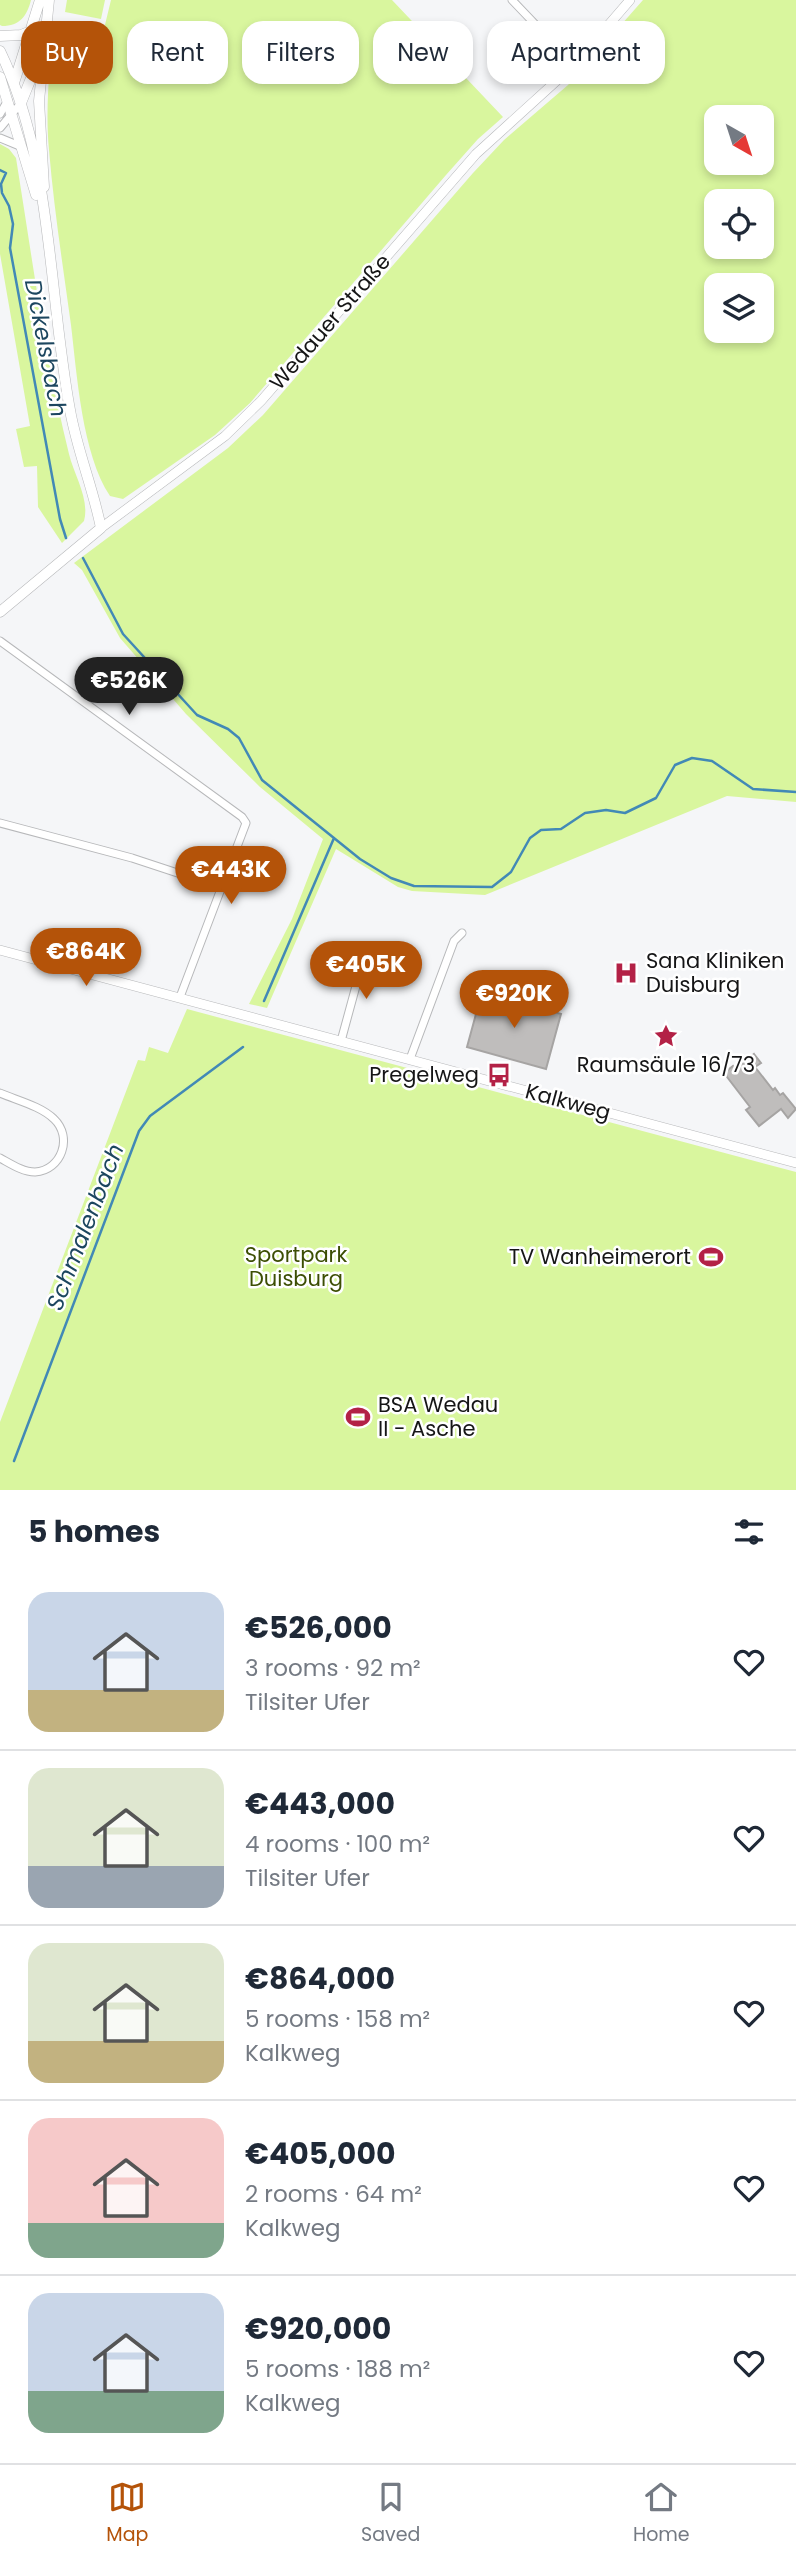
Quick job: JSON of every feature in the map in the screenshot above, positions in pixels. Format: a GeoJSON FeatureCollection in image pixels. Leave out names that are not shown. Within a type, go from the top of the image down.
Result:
{"type":"FeatureCollection","features":[{"type":"Feature","properties":{"kind":"main road"},"geometry":{"type":"LineString","coordinates":[[34,21],[40,0]]}},
{"type":"Feature","properties":{"kind":"main road"},"geometry":{"type":"LineString","coordinates":[[45,21],[48,0]]}},
{"type":"Feature","properties":{"kind":"main road"},"geometry":{"type":"LineString","coordinates":[[0,36],[6,38],[21,34]]}},
{"type":"Feature","properties":{"kind":"main road"},"geometry":{"type":"LineString","coordinates":[[0,51],[21,103],[44,215],[70,411],[101,528]]}},
{"type":"Feature","properties":{"kind":"main road"},"geometry":{"type":"LineString","coordinates":[[8,99],[21,61]]}},
{"type":"Feature","properties":{"kind":"main road"},"geometry":{"type":"LineString","coordinates":[[0,77],[13,114],[30,181],[44,215]]}},
{"type":"Feature","properties":{"kind":"main road"},"geometry":{"type":"LineString","coordinates":[[21,103],[28,84]]}},
{"type":"Feature","properties":{"kind":"main road"},"geometry":{"type":"LineString","coordinates":[[40,84],[44,215]]}},
{"type":"Feature","properties":{"kind":"main road","name":"Wedauer Straße"},"geometry":{"type":"LineString","coordinates":[[0,612],[101,528]]}},
{"type":"Feature","properties":{"kind":"street"},"geometry":{"type":"LineString","coordinates":[[512,0],[532,21]]}},
{"type":"Feature","properties":{"kind":"street","name":"Wedauer Straße"},"geometry":{"type":"LineString","coordinates":[[612,21],[630,0]]}},
{"type":"Feature","properties":{"kind":"street","name":"Wedauer Straße"},"geometry":{"type":"LineString","coordinates":[[101,528],[194,461],[252,410],[290,371],[476,153],[553,84]]}},
{"type":"Feature","properties":{"kind":"street"},"geometry":{"type":"LineString","coordinates":[[0,114],[8,99]]}},
{"type":"Feature","properties":{"kind":"street"},"geometry":{"type":"LineString","coordinates":[[0,128],[21,103]]}},
{"type":"Feature","properties":{"kind":"street"},"geometry":{"type":"LineString","coordinates":[[0,138],[22,147]]}},
{"type":"Feature","properties":{"kind":"street"},"geometry":{"type":"LineString","coordinates":[[0,641],[242,817],[246,827],[180,998]]}},
{"type":"Feature","properties":{"kind":"street"},"geometry":{"type":"LineString","coordinates":[[0,823],[135,859],[223,888]]}},
{"type":"Feature","properties":{"kind":"street"},"geometry":{"type":"LineString","coordinates":[[410,1059],[454,942],[462,933]]}},
{"type":"Feature","properties":{"kind":"street","name":"Kalkweg"},"geometry":{"type":"LineString","coordinates":[[0,950],[796,1163]]}},
{"type":"Feature","properties":{"kind":"street"},"geometry":{"type":"LineString","coordinates":[[341,1041],[365,953]]}},
{"type":"Feature","properties":{"kind":"street"},"geometry":{"type":"LineString","coordinates":[[0,1093],[55,1120],[61,1130],[64,1144],[57,1161],[42,1170],[22,1169],[0,1158]]}},
{"type":"Feature","properties":{"kind":"green space"},"geometry":{"type":"Polygon","coordinates":[[[0,0],[31,0],[22,19],[2,26],[0,0]]]}},
{"type":"Feature","properties":{"kind":"green space"},"geometry":{"type":"Polygon","coordinates":[[[67,0],[105,0],[101,19],[65,12],[67,0]]]}},
{"type":"Feature","properties":{"kind":"green space"},"geometry":{"type":"Polygon","coordinates":[[[111,0],[392,0],[412,21],[373,21],[373,84],[472,84],[503,117],[478,139],[446,175],[250,403],[215,435],[123,499],[110,496],[101,479],[82,414],[49,150],[48,84],[113,84],[113,21],[106,21],[111,0]]]}},
{"type":"Feature","properties":{"kind":"green space"},"geometry":{"type":"Polygon","coordinates":[[[643,0],[796,0],[796,802],[727,796],[485,895],[412,891],[398,887],[336,849],[267,1008],[249,1004],[292,919],[323,839],[260,787],[186,714],[120,638],[82,570],[74,563],[228,448],[263,415],[504,140],[569,84],[665,84],[665,21],[624,21],[643,0]]]}},
{"type":"Feature","properties":{"kind":"green space"},"geometry":{"type":"Polygon","coordinates":[[[0,144],[9,149],[16,158],[53,381],[69,454],[85,504],[84,521],[62,543],[38,507],[37,466],[24,467],[16,429],[30,426],[0,254],[0,144]]]}},
{"type":"Feature","properties":{"kind":"green space","name":"Sportpark Duisburg"},"geometry":{"type":"Polygon","coordinates":[[[187,1009],[796,1172],[796,1490],[0,1490],[0,1422],[138,1060],[145,1061],[149,1047],[168,1053],[187,1009]]]}},
{"type":"Feature","properties":{"kind":"building"},"geometry":{"type":"Polygon","coordinates":[[[482,992],[561,1014],[546,1069],[467,1047],[482,992]]]}},
{"type":"Feature","properties":{"kind":"building"},"geometry":{"type":"Polygon","coordinates":[[[754,1054],[761,1063],[755,1067],[773,1090],[775,1088],[780,1095],[783,1093],[796,1109],[788,1118],[781,1109],[759,1126],[746,1110],[750,1107],[724,1073],[733,1066],[735,1069],[754,1054]]]}},
{"type":"Feature","properties":{"kind":"waterway","name":"Dickelsbach"},"geometry":{"type":"LineString","coordinates":[[0,170],[6,173],[1,184],[13,224],[10,248],[60,519],[66,538]]}},
{"type":"Feature","properties":{"kind":"waterway","name":"Dickelsbach"},"geometry":{"type":"LineString","coordinates":[[83,558],[123,634],[197,715],[228,729],[239,738],[262,780],[360,859],[391,878],[414,886],[492,887],[511,872],[530,838],[541,830],[561,829],[585,813],[606,810],[625,813],[656,798],[675,765],[692,758],[712,761],[753,789],[796,792]]}},
{"type":"Feature","properties":{"kind":"waterway"},"geometry":{"type":"LineString","coordinates":[[264,1001],[334,838]]}},
{"type":"Feature","properties":{"kind":"waterway","name":"Schmalenbach"},"geometry":{"type":"LineString","coordinates":[[14,1461],[139,1131],[150,1116],[243,1047]]}},
{"type":"Feature","properties":{"kind":"place","name":"Sana Kliniken Duisburg"},"geometry":{"type":"Point","coordinates":[626,973]}},
{"type":"Feature","properties":{"kind":"place","name":"Raumsäule 16/73"},"geometry":{"type":"Point","coordinates":[666,1036]}},
{"type":"Feature","properties":{"kind":"place","name":"Pregelweg"},"geometry":{"type":"Point","coordinates":[499,1075]}},
{"type":"Feature","properties":{"kind":"place","name":"TV Wanheimerort"},"geometry":{"type":"Point","coordinates":[711,1257]}},
{"type":"Feature","properties":{"kind":"place","name":"BSA Wedau II - Asche"},"geometry":{"type":"Point","coordinates":[358,1417]}}]}
